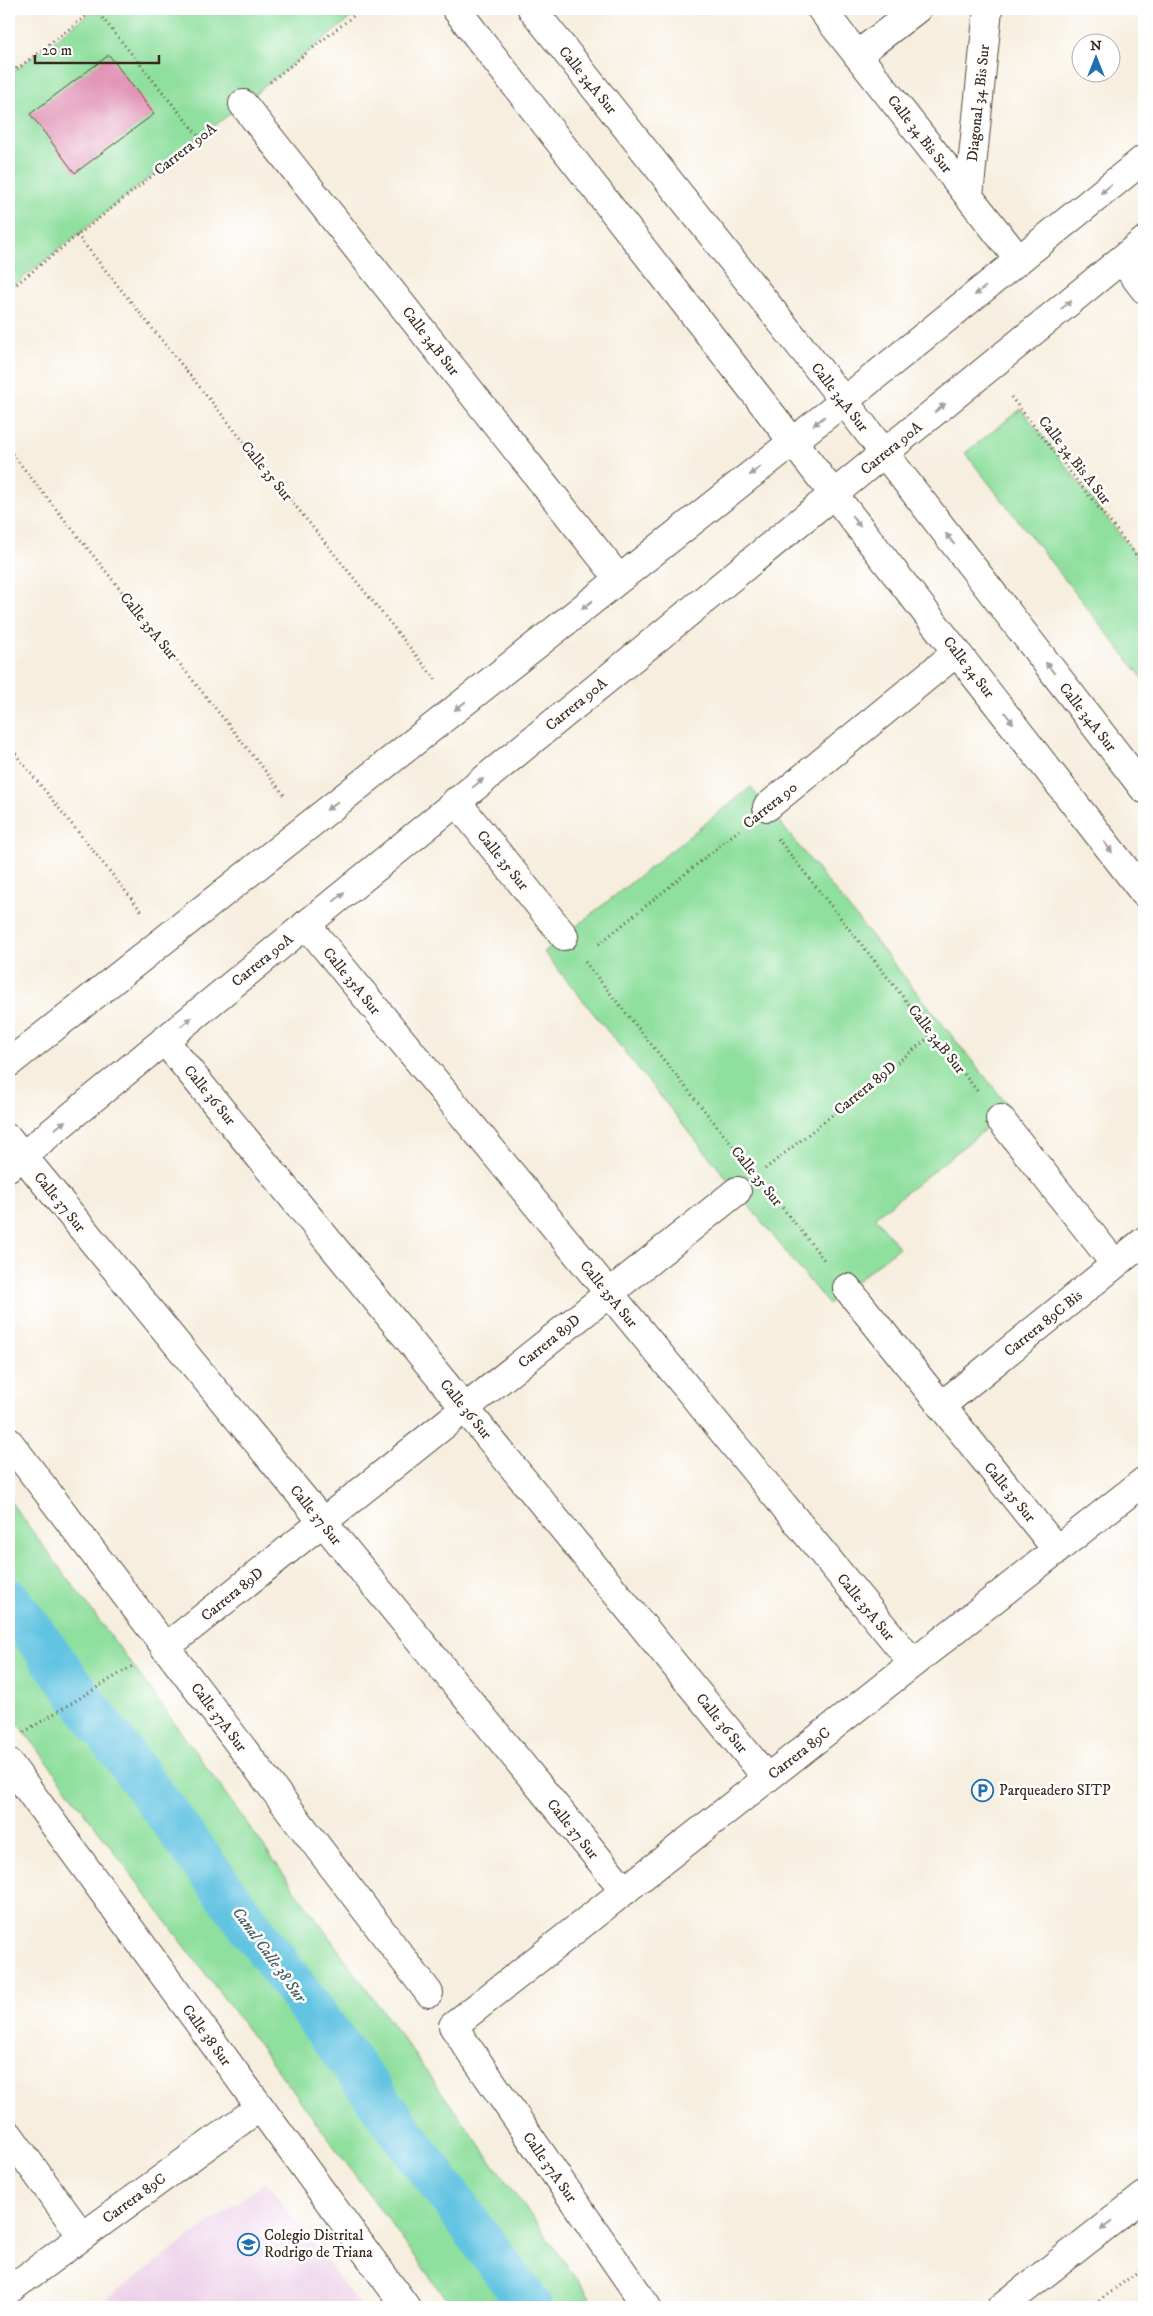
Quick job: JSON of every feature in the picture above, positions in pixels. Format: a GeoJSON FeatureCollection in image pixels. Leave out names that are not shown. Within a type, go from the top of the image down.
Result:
{"type":"FeatureCollection","features":[{"type":"Feature","properties":{"kind":"street"},"geometry":{"type":"LineString","coordinates":[[456,9],[794,441]]}},
{"type":"Feature","properties":{"kind":"street","name":"Calle 34A Sur"},"geometry":{"type":"LineString","coordinates":[[532,9],[844,401],[1144,789]]}},
{"type":"Feature","properties":{"kind":"street","name":"Calle 34 Bis Sur"},"geometry":{"type":"LineString","coordinates":[[821,9],[1019,260]]}},
{"type":"Feature","properties":{"kind":"street"},"geometry":{"type":"LineString","coordinates":[[857,55],[917,9]]}},
{"type":"Feature","properties":{"kind":"street","name":"Diagonal 34 Bis Sur"},"geometry":{"type":"LineString","coordinates":[[969,196],[988,9]]}},
{"type":"Feature","properties":{"kind":"street","name":"Calle 34B Sur"},"geometry":{"type":"LineString","coordinates":[[243,104],[619,579]]}},
{"type":"Feature","properties":{"kind":"street"},"geometry":{"type":"LineString","coordinates":[[9,1063],[794,441],[1144,159]]}},
{"type":"Feature","properties":{"kind":"street","name":"Carrera 90A"},"geometry":{"type":"LineString","coordinates":[[13,1154],[164,1040],[1144,241]]}},
{"type":"Feature","properties":{"kind":"street"},"geometry":{"type":"LineString","coordinates":[[1122,260],[1144,289]]}},
{"type":"Feature","properties":{"kind":"street","name":"Calle 34 Sur"},"geometry":{"type":"LineString","coordinates":[[794,441],[1144,894]]}},
{"type":"Feature","properties":{"kind":"street","name":"Carrera 90"},"geometry":{"type":"LineString","coordinates":[[762,811],[957,652]]}},
{"type":"Feature","properties":{"kind":"street","name":"Calle 35 Sur"},"geometry":{"type":"LineString","coordinates":[[456,802],[564,936]]}},
{"type":"Feature","properties":{"kind":"street","name":"Calle 35A Sur"},"geometry":{"type":"LineString","coordinates":[[306,924],[913,1663]]}},
{"type":"Feature","properties":{"kind":"street","name":"Calle 36 Sur"},"geometry":{"type":"LineString","coordinates":[[164,1040],[767,1778]]}},
{"type":"Feature","properties":{"kind":"street"},"geometry":{"type":"LineString","coordinates":[[1000,1119],[1115,1264]]}},
{"type":"Feature","properties":{"kind":"street","name":"Calle 37 Sur"},"geometry":{"type":"LineString","coordinates":[[13,1154],[322,1522],[624,1891]]}},
{"type":"Feature","properties":{"kind":"street","name":"Carrera 89D"},"geometry":{"type":"LineString","coordinates":[[165,1648],[747,1183]]}},
{"type":"Feature","properties":{"kind":"street","name":"Carrera 89C Bis"},"geometry":{"type":"LineString","coordinates":[[942,1406],[1144,1241]]}},
{"type":"Feature","properties":{"kind":"street","name":"Calle 35 Sur"},"geometry":{"type":"LineString","coordinates":[[847,1288],[1057,1550]]}},
{"type":"Feature","properties":{"kind":"street","name":"Calle 37A Sur"},"geometry":{"type":"LineString","coordinates":[[9,1442],[429,1993]]}},
{"type":"Feature","properties":{"kind":"street","name":"Carrera 89C"},"geometry":{"type":"LineString","coordinates":[[453,2026],[1144,1481]]}},
{"type":"Feature","properties":{"kind":"street","name":"Calle 38 Sur"},"geometry":{"type":"LineString","coordinates":[[9,1763],[406,2307]]}},
{"type":"Feature","properties":{"kind":"street","name":"Calle 37A Sur"},"geometry":{"type":"LineString","coordinates":[[453,2026],[647,2307]]}},
{"type":"Feature","properties":{"kind":"street","name":"Carrera 89C"},"geometry":{"type":"LineString","coordinates":[[9,2290],[260,2107]]}},
{"type":"Feature","properties":{"kind":"street"},"geometry":{"type":"LineString","coordinates":[[9,2135],[82,2236]]}},
{"type":"Feature","properties":{"kind":"street"},"geometry":{"type":"LineString","coordinates":[[1002,2307],[1144,2196]]}},
{"type":"Feature","properties":{"kind":"path"},"geometry":{"type":"LineString","coordinates":[[9,75],[95,9],[200,138]]}},
{"type":"Feature","properties":{"kind":"path","name":"Carrera 90A"},"geometry":{"type":"LineString","coordinates":[[9,290],[362,9]]}},
{"type":"Feature","properties":{"kind":"path"},"geometry":{"type":"LineString","coordinates":[[9,60],[16,69]]}},
{"type":"Feature","properties":{"kind":"path","name":"Calle 35 Sur"},"geometry":{"type":"LineString","coordinates":[[77,235],[458,707]]}},
{"type":"Feature","properties":{"kind":"path","name":"Calle 34 Bis A Sur"},"geometry":{"type":"LineString","coordinates":[[988,369],[1144,565]]}},
{"type":"Feature","properties":{"kind":"path","name":"Calle 35A Sur"},"geometry":{"type":"LineString","coordinates":[[9,450],[308,825]]}},
{"type":"Feature","properties":{"kind":"path"},"geometry":{"type":"LineString","coordinates":[[9,746],[164,939]]}},
{"type":"Feature","properties":{"kind":"path","name":"Carrera 90"},"geometry":{"type":"LineString","coordinates":[[582,958],[762,811]]}},
{"type":"Feature","properties":{"kind":"path","name":"Calle 34B Sur"},"geometry":{"type":"LineString","coordinates":[[762,811],[1000,1119]]}},
{"type":"Feature","properties":{"kind":"path","name":"Calle 35 Sur"},"geometry":{"type":"LineString","coordinates":[[564,936],[747,1183],[847,1288]]}},
{"type":"Feature","properties":{"kind":"path","name":"Carrera 89D"},"geometry":{"type":"LineString","coordinates":[[747,1183],[933,1034]]}},
{"type":"Feature","properties":{"kind":"path"},"geometry":{"type":"LineString","coordinates":[[24,1732],[133,1666]]}},
{"type":"Feature","properties":{"kind":"path"},"geometry":{"type":"LineString","coordinates":[[1091,2307],[1144,2268]]}},
{"type":"Feature","properties":{"kind":"shaded area","name":"Colegio Distrital Rodrigo de Triana"},"geometry":{"type":"Polygon","coordinates":[[[266,2181],[361,2307],[96,2307],[266,2181]]]}},
{"type":"Feature","properties":{"kind":"green space"},"geometry":{"type":"Polygon","coordinates":[[[95,9],[362,9],[9,289],[9,75],[95,9]]]}},
{"type":"Feature","properties":{"kind":"green space"},"geometry":{"type":"Polygon","coordinates":[[[1021,409],[1144,565],[1144,680],[965,453],[1021,409]]]}},
{"type":"Feature","properties":{"kind":"green space"},"geometry":{"type":"Polygon","coordinates":[[[751,787],[1011,1109],[875,1217],[899,1247],[828,1304],[544,952],[751,787]]]}},
{"type":"Feature","properties":{"kind":"green space"},"geometry":{"type":"Polygon","coordinates":[[[9,1500],[133,1666],[597,2307],[452,2307],[9,1711],[9,1500]]]}},
{"type":"Feature","properties":{"kind":"building"},"geometry":{"type":"Polygon","coordinates":[[[109,55],[154,114],[75,173],[30,114],[109,55]]]}},
{"type":"Feature","properties":{"kind":"waterway","name":"Canal Calle 38 Sur"},"geometry":{"type":"LineString","coordinates":[[9,1600],[531,2307]]}},
{"type":"Feature","properties":{"kind":"place","name":"Parqueadero SITP"},"geometry":{"type":"Point","coordinates":[983,1790]}},
{"type":"Feature","properties":{"kind":"place","name":"Colegio Distrital Rodrigo de Triana"},"geometry":{"type":"Point","coordinates":[248,2244]}}]}
